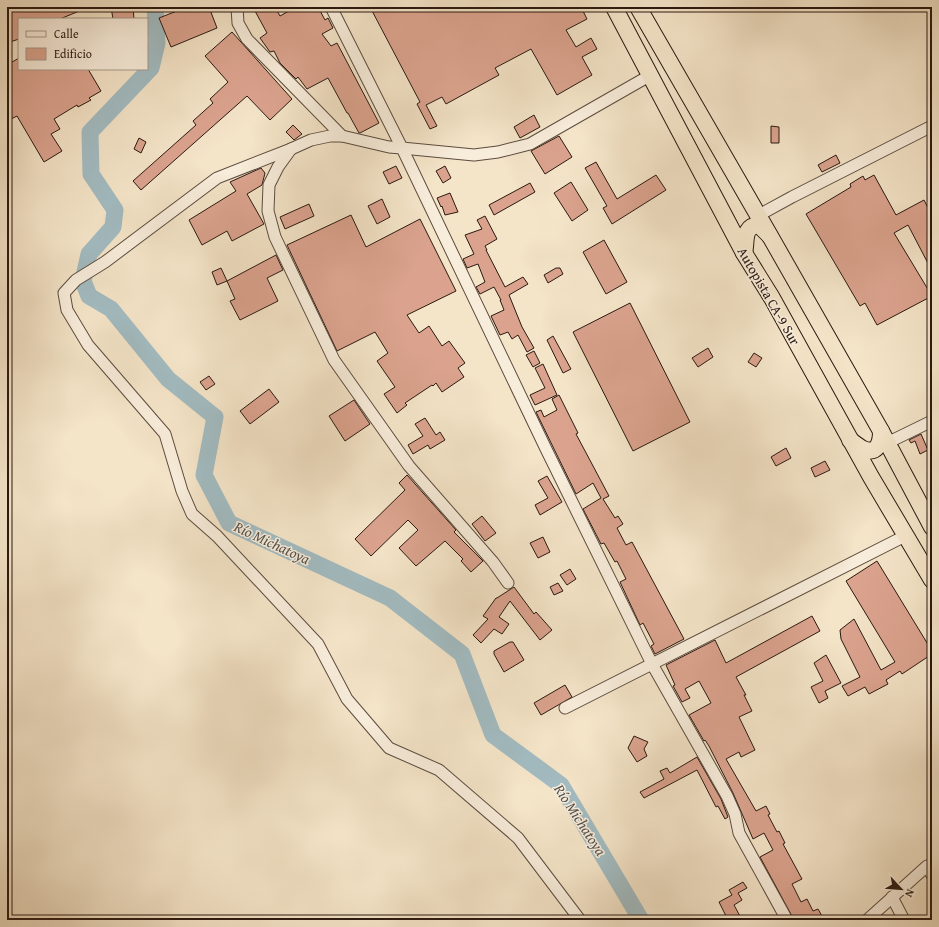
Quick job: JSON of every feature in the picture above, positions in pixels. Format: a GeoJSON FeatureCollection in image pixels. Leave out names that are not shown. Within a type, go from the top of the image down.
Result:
{"type":"FeatureCollection","features":[{"type":"Feature","properties":{"kind":"highway","name":"Autopista CA-9 Sur"},"geometry":{"type":"LineString","coordinates":[[614,7],[649,76],[744,253],[772,298],[850,440],[932,580]]}},
{"type":"Feature","properties":{"kind":"highway"},"geometry":{"type":"LineString","coordinates":[[638,7],[759,216],[884,437],[932,527]]}},
{"type":"Feature","properties":{"kind":"highway"},"geometry":{"type":"LineString","coordinates":[[649,76],[658,72],[667,71],[675,75],[681,81]]}},
{"type":"Feature","properties":{"kind":"highway"},"geometry":{"type":"LineString","coordinates":[[744,253],[746,234],[751,227],[759,225],[770,236]]}},
{"type":"Feature","properties":{"kind":"highway"},"geometry":{"type":"LineString","coordinates":[[850,440],[862,448],[872,450],[876,448],[884,437]]}},
{"type":"Feature","properties":{"kind":"street"},"geometry":{"type":"LineString","coordinates":[[237,7],[238,23],[247,39],[342,136]]}},
{"type":"Feature","properties":{"kind":"street"},"geometry":{"type":"LineString","coordinates":[[331,7],[402,148],[546,449],[652,664],[727,796],[735,814],[739,833],[787,920]]}},
{"type":"Feature","properties":{"kind":"street"},"geometry":{"type":"LineString","coordinates":[[580,920],[518,838],[439,770],[389,748],[347,699],[318,644],[217,536],[192,514],[182,491],[165,434],[88,345],[67,310],[64,293],[76,280],[105,262],[217,178],[310,140],[330,136],[342,136],[389,147],[474,155],[498,152],[530,144],[649,76]]}},
{"type":"Feature","properties":{"kind":"street"},"geometry":{"type":"LineString","coordinates":[[759,216],[792,197],[932,126]]}},
{"type":"Feature","properties":{"kind":"street"},"geometry":{"type":"LineString","coordinates":[[291,149],[278,167],[269,185],[268,211],[275,237],[334,360],[409,466],[483,551],[508,583]]}},
{"type":"Feature","properties":{"kind":"street"},"geometry":{"type":"LineString","coordinates":[[884,437],[932,421]]}},
{"type":"Feature","properties":{"kind":"street"},"geometry":{"type":"LineString","coordinates":[[565,708],[905,536]]}},
{"type":"Feature","properties":{"kind":"street"},"geometry":{"type":"LineString","coordinates":[[867,920],[927,866],[932,875]]}},
{"type":"Feature","properties":{"kind":"street"},"geometry":{"type":"LineString","coordinates":[[892,897],[904,920]]}},
{"type":"Feature","properties":{"kind":"building"},"geometry":{"type":"Polygon","coordinates":[[[7,7],[89,7],[62,18],[18,18],[18,39],[7,43],[7,7]]]}},
{"type":"Feature","properties":{"kind":"building"},"geometry":{"type":"Polygon","coordinates":[[[111,7],[133,7],[134,18],[113,18],[111,7]]]}},
{"type":"Feature","properties":{"kind":"building"},"geometry":{"type":"Polygon","coordinates":[[[187,7],[209,7],[217,28],[171,47],[159,18],[187,7]]]}},
{"type":"Feature","properties":{"kind":"building"},"geometry":{"type":"Polygon","coordinates":[[[259,7],[275,7],[280,16],[296,7],[318,7],[325,20],[328,18],[333,28],[322,34],[331,46],[337,43],[379,123],[359,133],[328,78],[307,89],[298,77],[296,79],[280,63],[274,51],[270,52],[260,38],[267,33],[255,11],[259,7]]]}},
{"type":"Feature","properties":{"kind":"building"},"geometry":{"type":"Polygon","coordinates":[[[370,7],[581,7],[587,19],[566,30],[576,47],[591,38],[597,49],[582,57],[592,75],[557,95],[531,49],[495,68],[499,75],[446,104],[442,97],[426,105],[437,126],[430,129],[417,104],[420,102],[370,7]]]}},
{"type":"Feature","properties":{"kind":"building"},"geometry":{"type":"Polygon","coordinates":[[[232,32],[292,99],[270,120],[247,96],[141,190],[133,181],[196,125],[193,121],[213,103],[210,99],[228,82],[205,56],[232,32]]]}},
{"type":"Feature","properties":{"kind":"building"},"geometry":{"type":"Polygon","coordinates":[[[18,59],[18,70],[89,70],[101,91],[89,98],[91,100],[78,107],[77,105],[54,119],[60,129],[51,134],[62,151],[44,162],[17,116],[7,121],[7,65],[18,59]]]}},
{"type":"Feature","properties":{"kind":"building"},"geometry":{"type":"Polygon","coordinates":[[[534,115],[540,127],[520,138],[514,127],[534,115]]]}},
{"type":"Feature","properties":{"kind":"building"},"geometry":{"type":"Polygon","coordinates":[[[293,125],[302,134],[294,140],[286,132],[293,125]]]}},
{"type":"Feature","properties":{"kind":"building"},"geometry":{"type":"Polygon","coordinates":[[[771,126],[779,127],[779,143],[771,143],[771,126]]]}},
{"type":"Feature","properties":{"kind":"building"},"geometry":{"type":"Polygon","coordinates":[[[559,136],[572,157],[545,174],[531,151],[559,136]]]}},
{"type":"Feature","properties":{"kind":"building"},"geometry":{"type":"Polygon","coordinates":[[[139,138],[146,142],[141,153],[134,149],[139,138]]]}},
{"type":"Feature","properties":{"kind":"building"},"geometry":{"type":"Polygon","coordinates":[[[836,155],[840,163],[822,172],[818,165],[836,155]]]}},
{"type":"Feature","properties":{"kind":"building"},"geometry":{"type":"Polygon","coordinates":[[[596,162],[617,199],[656,175],[666,190],[612,224],[603,208],[607,206],[585,168],[596,162]]]}},
{"type":"Feature","properties":{"kind":"building"},"geometry":{"type":"Polygon","coordinates":[[[396,166],[402,178],[389,184],[383,172],[396,166]]]}},
{"type":"Feature","properties":{"kind":"building"},"geometry":{"type":"Polygon","coordinates":[[[445,166],[451,178],[443,183],[436,171],[445,166]]]}},
{"type":"Feature","properties":{"kind":"building"},"geometry":{"type":"Polygon","coordinates":[[[261,168],[265,173],[262,185],[247,194],[264,224],[232,241],[227,231],[202,245],[189,220],[236,191],[230,182],[261,168]]]}},
{"type":"Feature","properties":{"kind":"building"},"geometry":{"type":"Polygon","coordinates":[[[874,175],[896,215],[924,200],[932,216],[932,271],[908,225],[894,233],[932,296],[877,325],[865,303],[860,306],[806,214],[851,187],[850,184],[863,176],[865,180],[874,175]]]}},
{"type":"Feature","properties":{"kind":"building"},"geometry":{"type":"Polygon","coordinates":[[[571,182],[588,210],[572,221],[554,193],[571,182]]]}},
{"type":"Feature","properties":{"kind":"building"},"geometry":{"type":"Polygon","coordinates":[[[530,183],[535,192],[494,215],[489,205],[530,183]]]}},
{"type":"Feature","properties":{"kind":"building"},"geometry":{"type":"Polygon","coordinates":[[[450,193],[458,212],[445,215],[437,198],[450,193]]]}},
{"type":"Feature","properties":{"kind":"building"},"geometry":{"type":"Polygon","coordinates":[[[382,199],[390,217],[377,224],[368,206],[382,199]]]}},
{"type":"Feature","properties":{"kind":"building"},"geometry":{"type":"Polygon","coordinates":[[[309,204],[314,216],[285,229],[280,217],[309,204]]]}},
{"type":"Feature","properties":{"kind":"building"},"geometry":{"type":"Polygon","coordinates":[[[351,215],[366,247],[420,219],[456,291],[407,315],[419,333],[429,326],[442,346],[449,341],[465,363],[458,368],[464,377],[442,392],[436,383],[433,386],[432,385],[405,403],[407,405],[397,413],[384,394],[395,387],[377,361],[388,353],[375,332],[337,351],[287,245],[351,215]]]}},
{"type":"Feature","properties":{"kind":"building"},"geometry":{"type":"Polygon","coordinates":[[[485,216],[497,239],[485,246],[486,250],[505,287],[523,277],[528,284],[509,295],[522,327],[534,348],[527,352],[518,335],[512,339],[508,332],[500,335],[491,316],[504,310],[501,300],[494,287],[480,294],[476,287],[485,282],[478,264],[467,268],[463,259],[474,254],[465,235],[482,229],[477,220],[485,216]]]}},
{"type":"Feature","properties":{"kind":"building"},"geometry":{"type":"Polygon","coordinates":[[[604,240],[627,282],[606,294],[583,252],[604,240]]]}},
{"type":"Feature","properties":{"kind":"building"},"geometry":{"type":"Polygon","coordinates":[[[276,255],[283,270],[267,278],[278,301],[240,320],[230,301],[235,299],[227,281],[276,255]]]}},
{"type":"Feature","properties":{"kind":"building"},"geometry":{"type":"Polygon","coordinates":[[[221,268],[227,281],[217,285],[212,272],[221,268]]]}},
{"type":"Feature","properties":{"kind":"building"},"geometry":{"type":"Polygon","coordinates":[[[556,268],[560,268],[563,274],[548,283],[544,275],[556,268]]]}},
{"type":"Feature","properties":{"kind":"building"},"geometry":{"type":"Polygon","coordinates":[[[630,303],[690,422],[633,451],[573,332],[630,303]]]}},
{"type":"Feature","properties":{"kind":"building"},"geometry":{"type":"Polygon","coordinates":[[[553,336],[571,369],[563,373],[547,340],[553,336]]]}},
{"type":"Feature","properties":{"kind":"building"},"geometry":{"type":"Polygon","coordinates":[[[708,348],[713,357],[698,367],[692,358],[708,348]]]}},
{"type":"Feature","properties":{"kind":"building"},"geometry":{"type":"Polygon","coordinates":[[[534,351],[540,363],[533,367],[526,355],[534,351]]]}},
{"type":"Feature","properties":{"kind":"building"},"geometry":{"type":"Polygon","coordinates":[[[754,353],[762,358],[756,367],[748,362],[754,353]]]}},
{"type":"Feature","properties":{"kind":"building"},"geometry":{"type":"Polygon","coordinates":[[[543,364],[557,395],[535,405],[530,395],[545,388],[535,368],[543,364]]]}},
{"type":"Feature","properties":{"kind":"building"},"geometry":{"type":"Polygon","coordinates":[[[209,376],[215,384],[206,390],[200,382],[209,376]]]}},
{"type":"Feature","properties":{"kind":"building"},"geometry":{"type":"Polygon","coordinates":[[[269,389],[279,402],[250,424],[240,411],[269,389]]]}},
{"type":"Feature","properties":{"kind":"building"},"geometry":{"type":"Polygon","coordinates":[[[559,395],[578,433],[576,434],[609,496],[603,499],[615,518],[618,516],[623,524],[617,528],[626,545],[632,542],[684,639],[655,654],[651,646],[654,644],[643,623],[640,625],[620,582],[626,579],[617,561],[615,562],[604,543],[601,544],[583,509],[601,498],[593,483],[576,494],[536,412],[541,410],[544,417],[557,410],[552,399],[559,395]]]}},
{"type":"Feature","properties":{"kind":"building"},"geometry":{"type":"Polygon","coordinates":[[[354,400],[370,424],[345,441],[329,416],[354,400]]]}},
{"type":"Feature","properties":{"kind":"building"},"geometry":{"type":"Polygon","coordinates":[[[425,418],[436,435],[440,432],[445,440],[430,449],[428,445],[413,454],[408,445],[423,436],[415,424],[425,418]]]}},
{"type":"Feature","properties":{"kind":"building"},"geometry":{"type":"Polygon","coordinates":[[[921,434],[928,450],[920,454],[915,441],[911,443],[909,440],[921,434]]]}},
{"type":"Feature","properties":{"kind":"building"},"geometry":{"type":"Polygon","coordinates":[[[786,448],[791,458],[776,466],[771,457],[786,448]]]}},
{"type":"Feature","properties":{"kind":"building"},"geometry":{"type":"Polygon","coordinates":[[[825,461],[830,470],[815,477],[811,468],[825,461]]]}},
{"type":"Feature","properties":{"kind":"building"},"geometry":{"type":"Polygon","coordinates":[[[407,475],[456,530],[454,532],[483,561],[471,572],[461,561],[463,559],[445,541],[416,566],[399,548],[418,530],[408,520],[371,556],[355,539],[405,490],[399,483],[407,475]]]}},
{"type":"Feature","properties":{"kind":"building"},"geometry":{"type":"Polygon","coordinates":[[[547,476],[562,502],[540,515],[535,505],[548,498],[538,481],[547,476]]]}},
{"type":"Feature","properties":{"kind":"building"},"geometry":{"type":"Polygon","coordinates":[[[482,516],[496,533],[485,541],[472,524],[482,516]]]}},
{"type":"Feature","properties":{"kind":"building"},"geometry":{"type":"Polygon","coordinates":[[[543,537],[550,552],[538,558],[530,543],[543,537]]]}},
{"type":"Feature","properties":{"kind":"building"},"geometry":{"type":"Polygon","coordinates":[[[877,561],[932,651],[932,654],[902,674],[900,671],[886,680],[888,684],[869,694],[865,687],[848,696],[842,686],[860,677],[841,639],[840,630],[854,619],[881,670],[895,662],[846,581],[877,561]]]}},
{"type":"Feature","properties":{"kind":"building"},"geometry":{"type":"Polygon","coordinates":[[[570,569],[576,579],[567,585],[560,575],[570,569]]]}},
{"type":"Feature","properties":{"kind":"building"},"geometry":{"type":"Polygon","coordinates":[[[558,583],[563,591],[554,595],[550,587],[558,583]]]}},
{"type":"Feature","properties":{"kind":"building"},"geometry":{"type":"Polygon","coordinates":[[[514,587],[534,614],[536,612],[552,630],[540,640],[510,601],[499,617],[509,624],[502,634],[494,629],[481,643],[473,635],[488,619],[483,616],[496,598],[514,587]]]}},
{"type":"Feature","properties":{"kind":"building"},"geometry":{"type":"Polygon","coordinates":[[[812,616],[820,631],[736,677],[746,695],[744,695],[752,711],[739,717],[755,750],[741,757],[739,752],[726,759],[756,811],[766,806],[770,814],[768,815],[777,832],[779,831],[785,843],[783,844],[802,879],[792,884],[801,902],[807,899],[813,911],[818,909],[822,916],[815,920],[794,920],[760,857],[773,850],[764,833],[753,839],[733,793],[709,746],[705,740],[704,741],[689,715],[711,703],[699,681],[685,689],[690,698],[682,702],[673,686],[675,685],[666,665],[715,640],[726,663],[812,616]]]}},
{"type":"Feature","properties":{"kind":"building"},"geometry":{"type":"Polygon","coordinates":[[[510,642],[513,642],[524,660],[504,672],[494,654],[494,651],[510,642]]]}},
{"type":"Feature","properties":{"kind":"building"},"geometry":{"type":"Polygon","coordinates":[[[826,655],[841,683],[825,691],[828,698],[819,703],[811,687],[823,681],[814,663],[826,655]]]}},
{"type":"Feature","properties":{"kind":"building"},"geometry":{"type":"Polygon","coordinates":[[[565,685],[572,697],[541,715],[534,703],[565,685]]]}},
{"type":"Feature","properties":{"kind":"building"},"geometry":{"type":"Polygon","coordinates":[[[634,736],[648,742],[644,749],[647,756],[637,762],[628,748],[634,736]]]}},
{"type":"Feature","properties":{"kind":"building"},"geometry":{"type":"Polygon","coordinates":[[[697,757],[721,799],[728,817],[725,819],[718,806],[716,807],[697,770],[644,798],[640,792],[664,779],[660,771],[667,768],[670,773],[697,757]]]}},
{"type":"Feature","properties":{"kind":"building"},"geometry":{"type":"Polygon","coordinates":[[[743,882],[747,888],[738,893],[742,900],[734,905],[742,920],[728,920],[719,902],[732,895],[729,890],[743,882]]]}},
{"type":"Feature","properties":{"kind":"waterway","name":"Río Michatoya"},"geometry":{"type":"LineString","coordinates":[[155,7],[157,43],[151,68],[90,132],[91,174],[115,210],[113,227],[89,254],[83,281],[89,296],[111,309],[168,379],[215,417],[204,475],[229,523],[390,598],[462,654],[493,735],[561,785],[641,920]]}}]}
